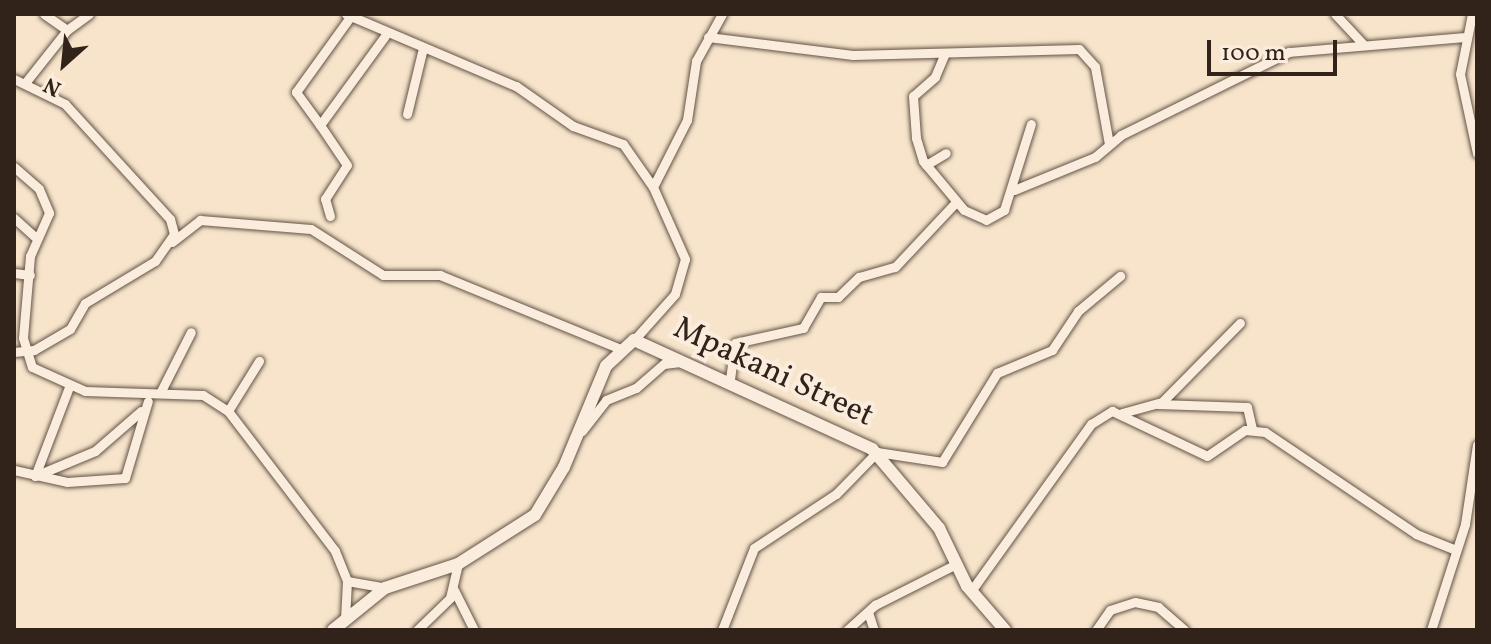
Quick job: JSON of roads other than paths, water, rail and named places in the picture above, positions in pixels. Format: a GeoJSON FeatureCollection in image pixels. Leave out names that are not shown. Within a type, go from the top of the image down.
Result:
{"type":"FeatureCollection","features":[{"type":"Feature","properties":{"kind":"street"},"geometry":{"type":"LineString","coordinates":[[44,14],[67,30]]}},
{"type":"Feature","properties":{"kind":"street"},"geometry":{"type":"LineString","coordinates":[[25,83],[67,30],[89,14]]}},
{"type":"Feature","properties":{"kind":"street"},"geometry":{"type":"LineString","coordinates":[[653,187],[687,120],[696,61],[722,14]]}},
{"type":"Feature","properties":{"kind":"street"},"geometry":{"type":"LineString","coordinates":[[1335,14],[1362,43]]}},
{"type":"Feature","properties":{"kind":"street"},"geometry":{"type":"LineString","coordinates":[[1472,14],[1463,37],[1462,101],[1477,153]]}},
{"type":"Feature","properties":{"kind":"street"},"geometry":{"type":"LineString","coordinates":[[330,216],[325,199],[347,165],[296,92],[348,15],[422,52],[516,86],[573,126],[617,138],[653,187],[678,235],[686,269],[675,294],[634,340]]}},
{"type":"Feature","properties":{"kind":"street"},"geometry":{"type":"LineString","coordinates":[[320,125],[385,36]]}},
{"type":"Feature","properties":{"kind":"street"},"geometry":{"type":"LineString","coordinates":[[708,37],[853,55],[1085,51],[1109,144]]}},
{"type":"Feature","properties":{"kind":"street"},"geometry":{"type":"LineString","coordinates":[[1014,190],[1280,55],[1362,43],[1463,37]]}},
{"type":"Feature","properties":{"kind":"street"},"geometry":{"type":"LineString","coordinates":[[407,114],[422,52]]}},
{"type":"Feature","properties":{"kind":"street"},"geometry":{"type":"LineString","coordinates":[[945,53],[935,77],[912,99],[926,165],[956,202],[974,216],[993,218],[1014,190],[1031,124]]}},
{"type":"Feature","properties":{"kind":"street"},"geometry":{"type":"LineString","coordinates":[[14,79],[49,93],[84,123],[170,219],[172,242]]}},
{"type":"Feature","properties":{"kind":"street"},"geometry":{"type":"LineString","coordinates":[[926,165],[946,153]]}},
{"type":"Feature","properties":{"kind":"street"},"geometry":{"type":"LineString","coordinates":[[14,167],[48,206],[35,237],[30,275],[25,353],[37,373],[69,387],[146,396],[160,393],[203,395],[228,411],[317,525],[347,581],[345,619]]}},
{"type":"Feature","properties":{"kind":"street"},"geometry":{"type":"LineString","coordinates":[[730,379],[735,343],[803,328],[821,297],[838,297],[859,277],[895,267],[956,202]]}},
{"type":"Feature","properties":{"kind":"street"},"geometry":{"type":"LineString","coordinates":[[14,218],[35,237]]}},
{"type":"Feature","properties":{"kind":"street"},"geometry":{"type":"LineString","coordinates":[[14,352],[25,353],[70,329],[85,303],[155,261],[172,242],[200,220],[311,229],[383,275],[440,275],[620,349],[535,515],[458,564],[385,588],[333,630]]}},
{"type":"Feature","properties":{"kind":"street"},"geometry":{"type":"LineString","coordinates":[[14,273],[30,275]]}},
{"type":"Feature","properties":{"kind":"street"},"geometry":{"type":"LineString","coordinates":[[722,630],[750,552],[836,494],[877,452],[942,462],[997,373],[1052,350],[1078,311],[1120,276]]}},
{"type":"Feature","properties":{"kind":"street"},"geometry":{"type":"LineString","coordinates":[[1151,404],[1240,323]]}},
{"type":"Feature","properties":{"kind":"street"},"geometry":{"type":"LineString","coordinates":[[160,393],[191,332]]}},
{"type":"Feature","properties":{"kind":"street","name":"Mpakani Street"},"geometry":{"type":"LineString","coordinates":[[620,349],[634,340],[695,363],[877,452],[939,528],[971,591],[1005,630]]}},
{"type":"Feature","properties":{"kind":"street"},"geometry":{"type":"LineString","coordinates":[[228,411],[259,361]]}},
{"type":"Feature","properties":{"kind":"street"},"geometry":{"type":"LineString","coordinates":[[574,441],[612,397],[668,362],[695,363]]}},
{"type":"Feature","properties":{"kind":"street"},"geometry":{"type":"LineString","coordinates":[[35,476],[69,387]]}},
{"type":"Feature","properties":{"kind":"street"},"geometry":{"type":"LineString","coordinates":[[14,470],[35,476],[125,478],[146,396]]}},
{"type":"Feature","properties":{"kind":"street"},"geometry":{"type":"LineString","coordinates":[[35,476],[101,447],[129,428],[146,396]]}},
{"type":"Feature","properties":{"kind":"street"},"geometry":{"type":"LineString","coordinates":[[971,591],[1091,424],[1151,404],[1247,407],[1252,429]]}},
{"type":"Feature","properties":{"kind":"street"},"geometry":{"type":"LineString","coordinates":[[1122,413],[1207,456],[1252,429]]}},
{"type":"Feature","properties":{"kind":"street"},"geometry":{"type":"LineString","coordinates":[[1252,429],[1294,448],[1416,534],[1456,550]]}},
{"type":"Feature","properties":{"kind":"street"},"geometry":{"type":"LineString","coordinates":[[1431,630],[1456,550],[1477,445]]}},
{"type":"Feature","properties":{"kind":"street"},"geometry":{"type":"LineString","coordinates":[[417,630],[454,590],[458,564]]}},
{"type":"Feature","properties":{"kind":"street"},"geometry":{"type":"LineString","coordinates":[[847,630],[868,612],[956,564]]}},
{"type":"Feature","properties":{"kind":"street"},"geometry":{"type":"LineString","coordinates":[[347,581],[385,588]]}},
{"type":"Feature","properties":{"kind":"street"},"geometry":{"type":"LineString","coordinates":[[454,590],[474,630]]}},
{"type":"Feature","properties":{"kind":"street"},"geometry":{"type":"LineString","coordinates":[[1096,630],[1110,610],[1135,602],[1158,607],[1184,630]]}},
{"type":"Feature","properties":{"kind":"street"},"geometry":{"type":"LineString","coordinates":[[868,612],[874,630]]}}]}
